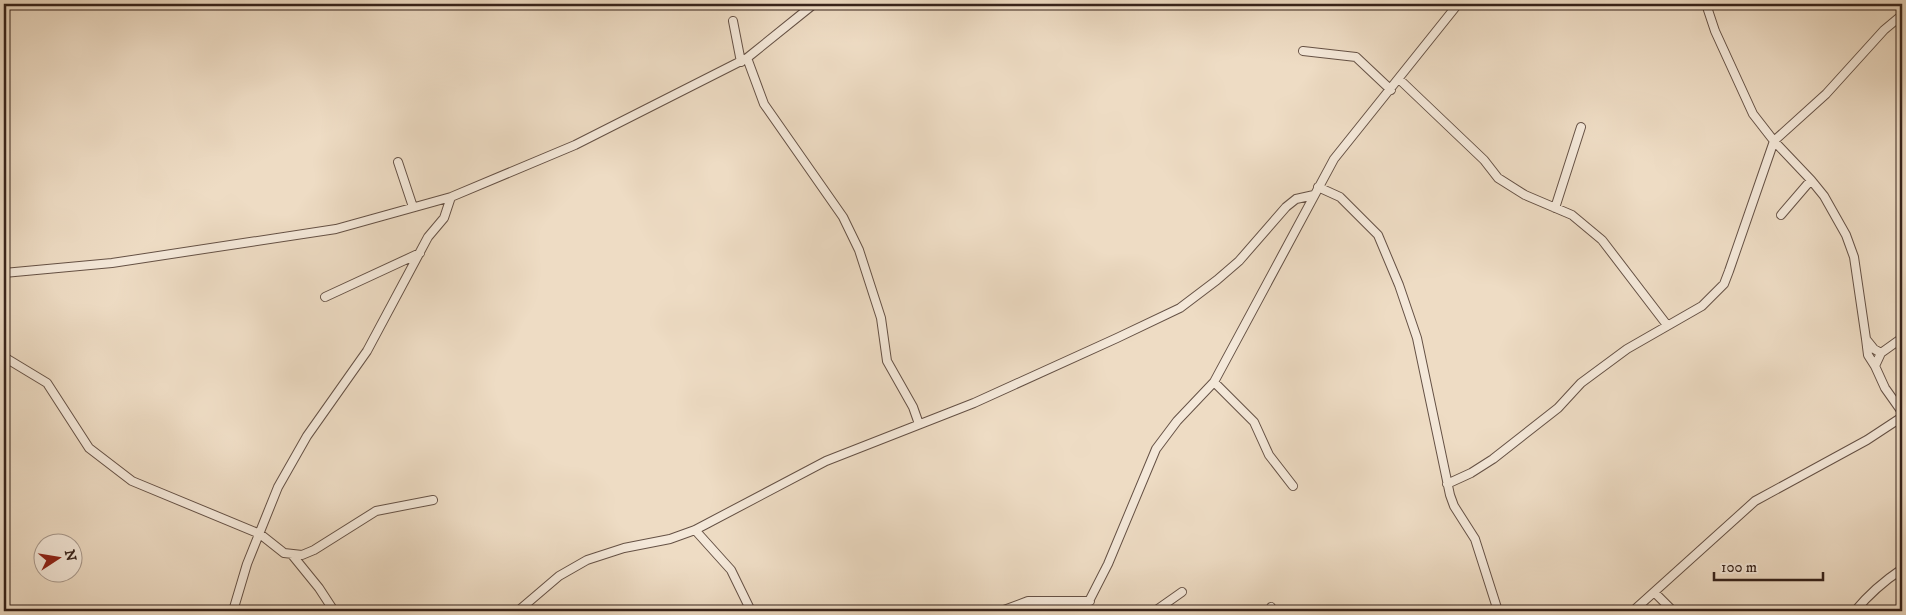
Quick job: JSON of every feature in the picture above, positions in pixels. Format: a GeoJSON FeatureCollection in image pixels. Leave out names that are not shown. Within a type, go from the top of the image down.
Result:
{"type":"FeatureCollection","features":[{"type":"Feature","properties":{"kind":"street"},"geometry":{"type":"LineString","coordinates":[[4,273],[112,263],[336,229],[451,196],[575,145],[744,60],[814,4]]}},
{"type":"Feature","properties":{"kind":"street"},"geometry":{"type":"LineString","coordinates":[[1084,611],[1156,449],[1177,421],[1214,382],[1334,159],[1458,4]]}},
{"type":"Feature","properties":{"kind":"street"},"geometry":{"type":"LineString","coordinates":[[1706,4],[1715,31],[1753,114],[1774,142],[1811,180],[1839,220],[1851,249],[1868,355],[1885,388],[1902,412]]}},
{"type":"Feature","properties":{"kind":"street"},"geometry":{"type":"LineString","coordinates":[[1447,484],[1471,473],[1492,459],[1558,408],[1581,384],[1627,349],[1702,306],[1724,284],[1774,142],[1826,94],[1884,30],[1902,15]]}},
{"type":"Feature","properties":{"kind":"street"},"geometry":{"type":"LineString","coordinates":[[733,21],[744,60],[764,104],[842,217],[860,250],[881,318],[887,361],[913,407],[919,424]]}},
{"type":"Feature","properties":{"kind":"street"},"geometry":{"type":"LineString","coordinates":[[1303,51],[1356,57],[1391,90]]}},
{"type":"Feature","properties":{"kind":"street"},"geometry":{"type":"LineString","coordinates":[[1399,79],[1484,160],[1498,178],[1525,195],[1572,215],[1602,240],[1667,325]]}},
{"type":"Feature","properties":{"kind":"street"},"geometry":{"type":"LineString","coordinates":[[1555,208],[1581,127]]}},
{"type":"Feature","properties":{"kind":"street"},"geometry":{"type":"LineString","coordinates":[[398,162],[413,207]]}},
{"type":"Feature","properties":{"kind":"street"},"geometry":{"type":"LineString","coordinates":[[1781,215],[1811,180]]}},
{"type":"Feature","properties":{"kind":"street"},"geometry":{"type":"LineString","coordinates":[[1318,187],[1340,197],[1378,235],[1400,284],[1417,338],[1447,484],[1454,506],[1475,539],[1498,611]]}},
{"type":"Feature","properties":{"kind":"street"},"geometry":{"type":"LineString","coordinates":[[518,611],[558,576],[580,563],[624,548],[670,539],[696,530],[826,461],[974,403],[1180,308],[1238,261],[1286,206],[1296,199],[1314,195]]}},
{"type":"Feature","properties":{"kind":"street"},"geometry":{"type":"LineString","coordinates":[[233,611],[247,564],[278,487],[290,464],[307,436],[366,351],[428,237],[444,218],[451,196]]}},
{"type":"Feature","properties":{"kind":"street"},"geometry":{"type":"LineString","coordinates":[[325,296],[420,253]]}},
{"type":"Feature","properties":{"kind":"street"},"geometry":{"type":"LineString","coordinates":[[1875,366],[1881,353],[1902,338]]}},
{"type":"Feature","properties":{"kind":"street"},"geometry":{"type":"LineString","coordinates":[[1866,339],[1874,349],[1881,353]]}},
{"type":"Feature","properties":{"kind":"street"},"geometry":{"type":"LineString","coordinates":[[4,357],[47,382],[90,448],[132,481],[260,534],[284,553],[293,556],[319,588],[334,611]]}},
{"type":"Feature","properties":{"kind":"street"},"geometry":{"type":"LineString","coordinates":[[1214,382],[1254,422],[1269,455],[1293,486]]}},
{"type":"Feature","properties":{"kind":"street"},"geometry":{"type":"LineString","coordinates":[[1633,611],[1655,593],[1731,521],[1755,502],[1867,440],[1902,417]]}},
{"type":"Feature","properties":{"kind":"street"},"geometry":{"type":"LineString","coordinates":[[293,556],[314,550],[376,511],[433,500]]}},
{"type":"Feature","properties":{"kind":"street"},"geometry":{"type":"LineString","coordinates":[[696,530],[731,570],[751,611]]}},
{"type":"Feature","properties":{"kind":"street"},"geometry":{"type":"LineString","coordinates":[[1855,611],[1867,596],[1889,577],[1902,569]]}},
{"type":"Feature","properties":{"kind":"street"},"geometry":{"type":"LineString","coordinates":[[1155,611],[1182,592]]}},
{"type":"Feature","properties":{"kind":"street"},"geometry":{"type":"LineString","coordinates":[[1655,593],[1673,611]]}},
{"type":"Feature","properties":{"kind":"street"},"geometry":{"type":"LineString","coordinates":[[1004,610],[1028,601],[1090,601]]}}]}
